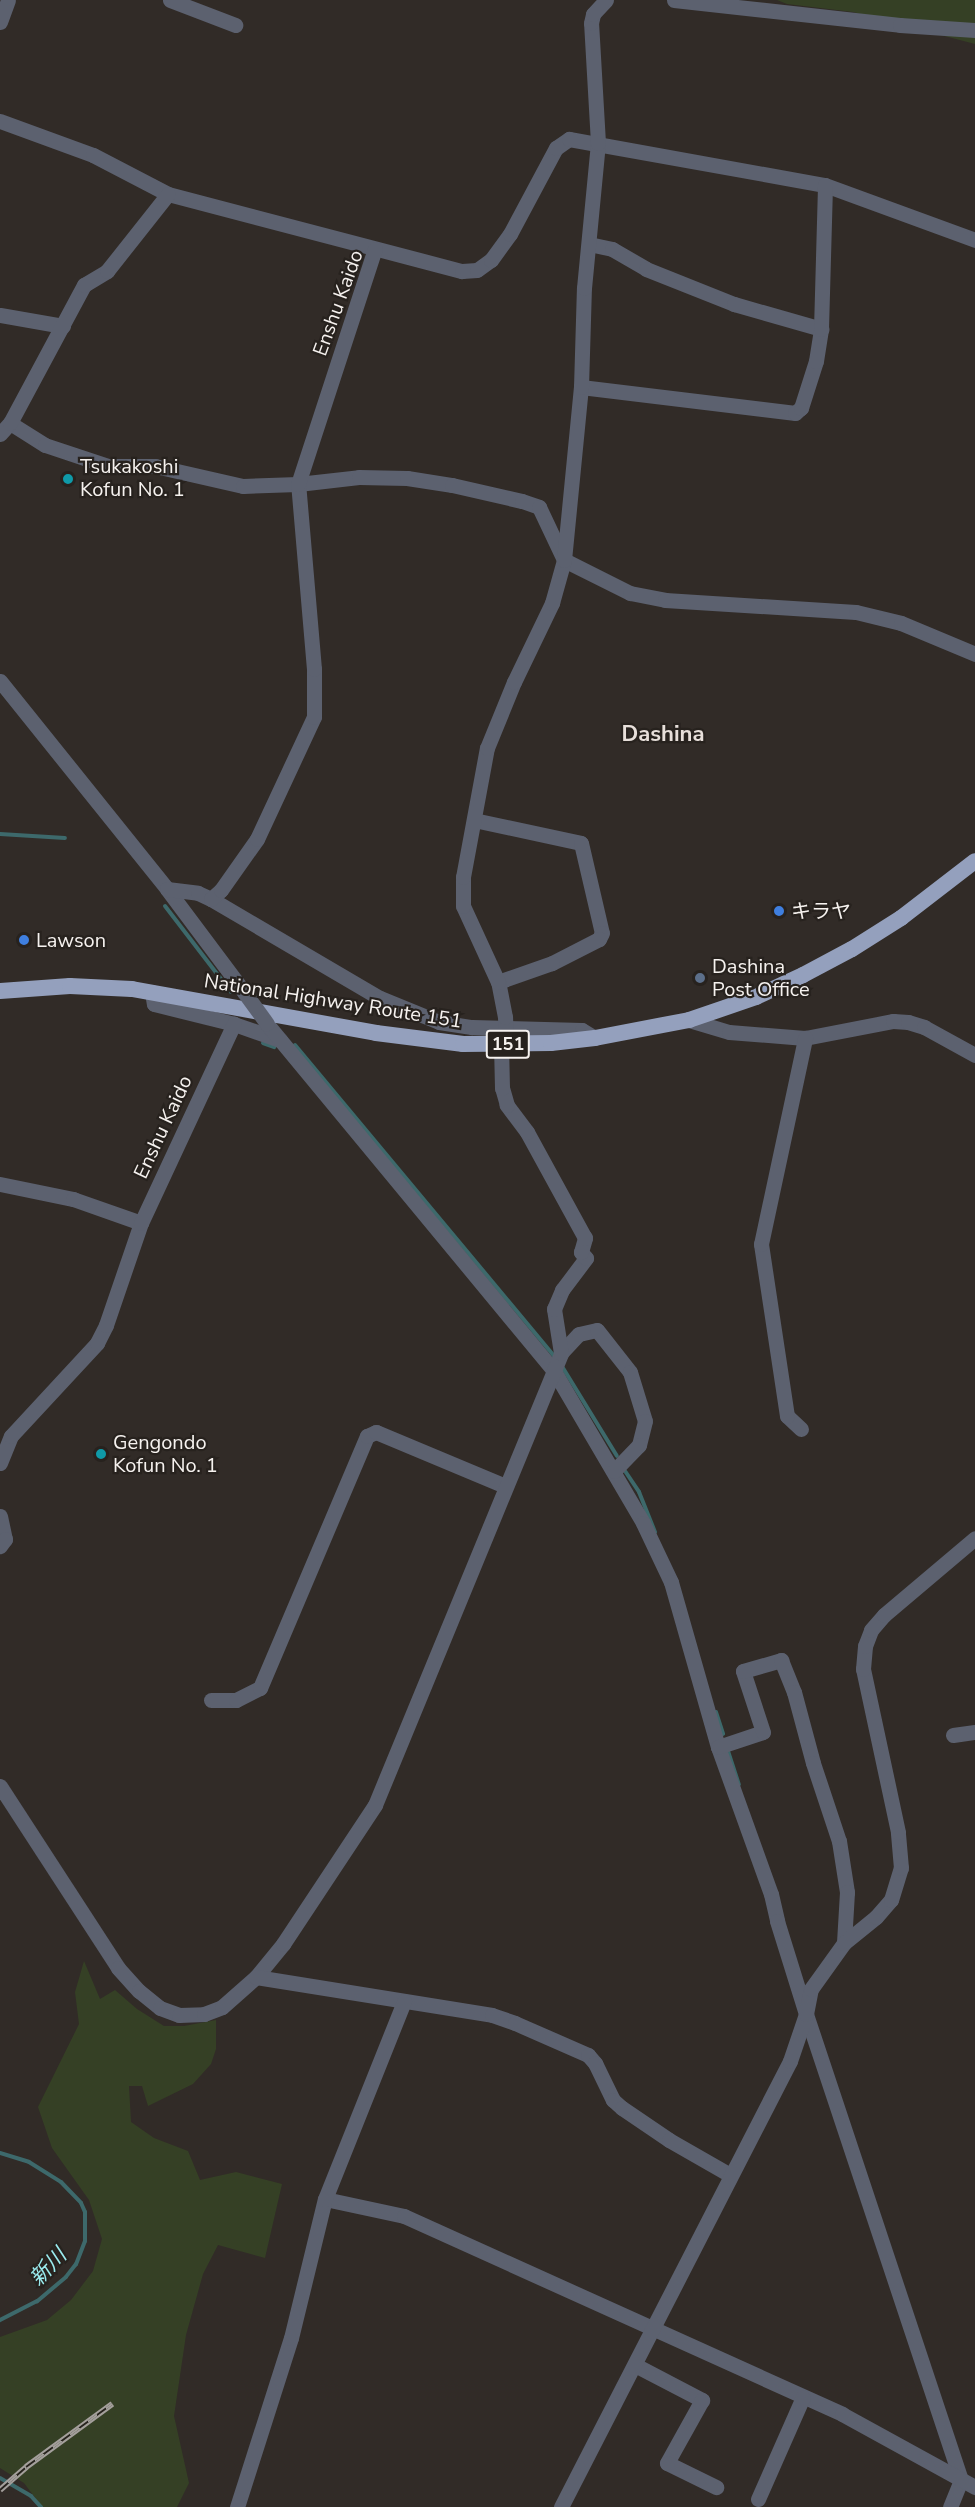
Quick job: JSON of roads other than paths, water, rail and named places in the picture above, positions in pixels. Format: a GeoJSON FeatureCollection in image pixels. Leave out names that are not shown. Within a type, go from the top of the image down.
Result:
{"type":"FeatureCollection","features":[{"type":"Feature","properties":{"kind":"highway","name":"National Highway Route 151"},"geometry":{"type":"LineString","coordinates":[[0,991],[70,986],[152,992],[376,1033],[463,1044],[504,1039],[596,1038],[689,1020],[756,997],[852,950],[901,918],[975,861]]}},
{"type":"Feature","properties":{"kind":"street"},"geometry":{"type":"LineString","coordinates":[[0,22],[8,0]]}},
{"type":"Feature","properties":{"kind":"street"},"geometry":{"type":"LineString","coordinates":[[170,0],[235,25]]}},
{"type":"Feature","properties":{"kind":"street"},"geometry":{"type":"LineString","coordinates":[[561,1353],[554,1309],[562,1290],[586,1258],[581,1252],[585,1238],[527,1132],[507,1105],[502,1088],[504,1039],[498,982],[463,906],[463,877],[487,748],[514,682],[552,603],[564,560],[581,387],[584,288],[598,143],[591,23],[593,14],[606,0]]}},
{"type":"Feature","properties":{"kind":"street"},"geometry":{"type":"LineString","coordinates":[[674,0],[900,25],[975,30]]}},
{"type":"Feature","properties":{"kind":"street"},"geometry":{"type":"LineString","coordinates":[[0,121],[93,155],[168,194],[375,249]]}},
{"type":"Feature","properties":{"kind":"street","name":"Enshu Kaido"},"geometry":{"type":"LineString","coordinates":[[211,899],[221,890],[257,838],[314,717],[314,669],[298,484],[375,249],[462,271],[477,270],[491,260],[510,234],[556,148],[562,141],[598,143]]}},
{"type":"Feature","properties":{"kind":"street"},"geometry":{"type":"LineString","coordinates":[[598,143],[825,185],[975,240]]}},
{"type":"Feature","properties":{"kind":"street"},"geometry":{"type":"LineString","coordinates":[[581,387],[795,413],[801,408],[816,361],[821,328],[825,185]]}},
{"type":"Feature","properties":{"kind":"street"},"geometry":{"type":"LineString","coordinates":[[168,194],[107,271],[84,285],[5,428],[45,445],[108,466],[155,466],[243,486],[298,484],[359,477],[407,478],[452,485],[522,501],[539,507],[564,560],[630,593],[665,600],[856,612],[901,623],[975,654]]}},
{"type":"Feature","properties":{"kind":"street"},"geometry":{"type":"LineString","coordinates":[[588,244],[612,249],[646,269],[734,304],[821,328]]}},
{"type":"Feature","properties":{"kind":"street"},"geometry":{"type":"LineString","coordinates":[[0,315],[63,326]]}},
{"type":"Feature","properties":{"kind":"street"},"geometry":{"type":"LineString","coordinates":[[0,681],[167,889],[280,1040],[554,1371],[643,1523],[671,1582],[718,1747],[771,1894],[777,1921],[806,2014],[968,2483]]}},
{"type":"Feature","properties":{"kind":"street"},"geometry":{"type":"LineString","coordinates":[[474,820],[581,843],[602,933],[599,939],[552,963],[498,982]]}},
{"type":"Feature","properties":{"kind":"street"},"geometry":{"type":"LineString","coordinates":[[167,889],[198,893],[211,899],[280,941],[407,1011],[504,1039]]}},
{"type":"Feature","properties":{"kind":"street"},"geometry":{"type":"LineString","coordinates":[[152,992],[154,1004],[234,1024],[280,1040]]}},
{"type":"Feature","properties":{"kind":"street"},"geometry":{"type":"LineString","coordinates":[[689,1020],[729,1032],[805,1038],[893,1021],[924,1027],[975,1055]]}},
{"type":"Feature","properties":{"kind":"street","name":"Enshu Kaido"},"geometry":{"type":"LineString","coordinates":[[0,1463],[11,1436],[97,1343],[106,1325],[141,1223],[234,1024]]}},
{"type":"Feature","properties":{"kind":"street"},"geometry":{"type":"LineString","coordinates":[[801,1429],[787,1416],[762,1244],[805,1038]]}},
{"type":"Feature","properties":{"kind":"street"},"geometry":{"type":"LineString","coordinates":[[0,1184],[73,1200],[141,1223]]}},
{"type":"Feature","properties":{"kind":"street"},"geometry":{"type":"LineString","coordinates":[[0,1786],[118,1968],[139,1991],[159,2008],[179,2015],[204,2014],[222,2007],[256,1977],[283,1944],[375,1805],[561,1353],[579,1334],[597,1330],[630,1372],[645,1421],[639,1445],[614,1471]]}},
{"type":"Feature","properties":{"kind":"street"},"geometry":{"type":"LineString","coordinates":[[211,1700],[236,1700],[260,1688],[367,1436],[376,1432],[505,1486]]}},
{"type":"Feature","properties":{"kind":"street"},"geometry":{"type":"LineString","coordinates":[[0,1516],[5,1539],[0,1546]]}},
{"type":"Feature","properties":{"kind":"street"},"geometry":{"type":"LineString","coordinates":[[561,2507],[790,2061],[806,2014],[811,1989],[844,1943],[876,1917],[891,1900],[901,1868],[898,1832],[863,1669],[865,1646],[871,1630],[884,1616],[975,1538]]}},
{"type":"Feature","properties":{"kind":"street"},"geometry":{"type":"LineString","coordinates":[[718,1747],[763,1732],[743,1671],[781,1660],[794,1692],[813,1763],[840,1841],[847,1892],[844,1943]]}},
{"type":"Feature","properties":{"kind":"street"},"geometry":{"type":"LineString","coordinates":[[953,1735],[975,1732]]}},
{"type":"Feature","properties":{"kind":"street"},"geometry":{"type":"LineString","coordinates":[[256,1977],[492,2015],[588,2055],[595,2063],[613,2100],[622,2108],[669,2140],[730,2175]]}},
{"type":"Feature","properties":{"kind":"street"},"geometry":{"type":"LineString","coordinates":[[237,2507],[291,2338],[325,2199],[404,2001]]}},
{"type":"Feature","properties":{"kind":"street"},"geometry":{"type":"LineString","coordinates":[[325,2199],[404,2216],[543,2281],[842,2414],[968,2483]]}},
{"type":"Feature","properties":{"kind":"street"},"geometry":{"type":"LineString","coordinates":[[635,2365],[702,2400],[667,2463],[716,2487]]}},
{"type":"Feature","properties":{"kind":"street"},"geometry":{"type":"LineString","coordinates":[[758,2499],[802,2397]]}},
{"type":"Feature","properties":{"kind":"street"},"geometry":{"type":"LineString","coordinates":[[950,2507],[968,2483]]}},
{"type":"Feature","properties":{"kind":"waterway"},"geometry":{"type":"LineString","coordinates":[[0,834],[65,838]]}},
{"type":"Feature","properties":{"kind":"waterway"},"geometry":{"type":"LineString","coordinates":[[165,906],[231,992]]}},
{"type":"Feature","properties":{"kind":"waterway"},"geometry":{"type":"LineString","coordinates":[[263,1043],[274,1047]]}},
{"type":"Feature","properties":{"kind":"waterway"},"geometry":{"type":"LineString","coordinates":[[295,1045],[556,1358]]}},
{"type":"Feature","properties":{"kind":"waterway"},"geometry":{"type":"LineString","coordinates":[[563,1368],[617,1456]]}},
{"type":"Feature","properties":{"kind":"waterway"},"geometry":{"type":"LineString","coordinates":[[623,1468],[639,1492],[655,1532]]}},
{"type":"Feature","properties":{"kind":"waterway"},"geometry":{"type":"LineString","coordinates":[[716,1712],[723,1734]]}},
{"type":"Feature","properties":{"kind":"waterway"},"geometry":{"type":"LineString","coordinates":[[728,1751],[739,1784]]}},
{"type":"Feature","properties":{"kind":"waterway","name":"新川"},"geometry":{"type":"LineString","coordinates":[[0,2153],[29,2162],[61,2182],[81,2203],[85,2212],[85,2241],[76,2264],[66,2277],[37,2301],[0,2320]]}},
{"type":"Feature","properties":{"kind":"waterway","name":"新川"},"geometry":{"type":"LineString","coordinates":[[0,2478],[31,2496],[41,2507]]}},
{"type":"Feature","properties":{"kind":"railway"},"geometry":{"type":"LineString","coordinates":[[0,2490],[26,2467],[112,2404]]}},
{"type":"Feature","properties":{"kind":"place","name":"Tsukakoshi Kofun No. 1"},"geometry":{"type":"Point","coordinates":[68,479]}},
{"type":"Feature","properties":{"kind":"place","name":"キラヤ"},"geometry":{"type":"Point","coordinates":[779,911]}},
{"type":"Feature","properties":{"kind":"place","name":"Lawson"},"geometry":{"type":"Point","coordinates":[24,940]}},
{"type":"Feature","properties":{"kind":"place","name":"Dashina Post Office"},"geometry":{"type":"Point","coordinates":[700,978]}},
{"type":"Feature","properties":{"kind":"place","name":"Gengondo Kofun No. 1"},"geometry":{"type":"Point","coordinates":[101,1454]}},
{"type":"Feature","properties":{"kind":"district","name":"Dashina"},"geometry":{"type":"Point","coordinates":[663,735]}}]}
